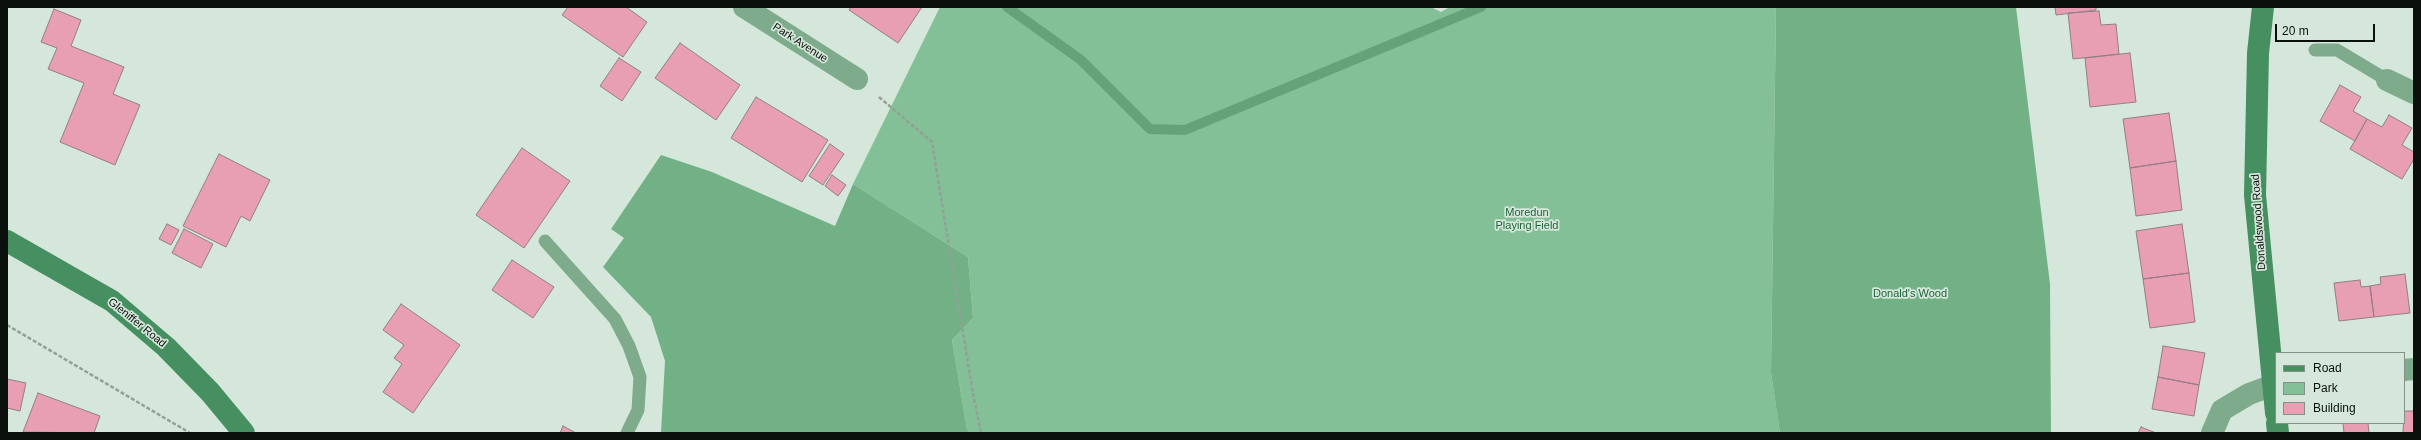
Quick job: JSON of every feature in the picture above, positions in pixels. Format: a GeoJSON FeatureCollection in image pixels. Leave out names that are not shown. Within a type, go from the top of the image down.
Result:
{"type":"FeatureCollection","features":[{"type":"Feature","properties":{"kind":"street","name":"Park Avenue"},"geometry":{"type":"LineString","coordinates":[[744,7],[857,79]]}},
{"type":"Feature","properties":{"kind":"street","name":"Donaldswood Road"},"geometry":{"type":"LineString","coordinates":[[2262,7],[2258,53],[2255,195],[2275,398]]}},
{"type":"Feature","properties":{"kind":"street"},"geometry":{"type":"LineString","coordinates":[[2387,80],[2414,93]]}},
{"type":"Feature","properties":{"kind":"street","name":"Gleniffer Road"},"geometry":{"type":"LineString","coordinates":[[7,241],[112,301],[166,347],[210,392],[244,433]]}},
{"type":"Feature","properties":{"kind":"street"},"geometry":{"type":"LineString","coordinates":[[2212,433],[2222,410],[2249,394],[2274,384]]}},
{"type":"Feature","properties":{"kind":"lane"},"geometry":{"type":"LineString","coordinates":[[2315,50],[2337,50],[2387,80]]}},
{"type":"Feature","properties":{"kind":"lane"},"geometry":{"type":"LineString","coordinates":[[545,241],[615,319],[628,346],[640,377],[638,410],[627,433]]}},
{"type":"Feature","properties":{"kind":"path"},"geometry":{"type":"LineString","coordinates":[[857,79],[932,142],[973,394],[981,433]]}},
{"type":"Feature","properties":{"kind":"path"},"geometry":{"type":"LineString","coordinates":[[7,325],[190,433]]}},
{"type":"Feature","properties":{"kind":"green space","name":"Moredun Playing Field"},"geometry":{"type":"Polygon","coordinates":[[[940,7],[1431,7],[1441,12],[1450,7],[1776,7],[1771,373],[1780,433],[970,433],[967,429],[952,340],[973,318],[968,257],[853,184],[940,7]]]}},
{"type":"Feature","properties":{"kind":"green space","name":"Donald's Wood"},"geometry":{"type":"Polygon","coordinates":[[[1776,7],[2016,7],[2050,284],[2051,433],[1780,433],[1771,373],[1776,7]]]}},
{"type":"Feature","properties":{"kind":"green space"},"geometry":{"type":"Polygon","coordinates":[[[661,155],[712,172],[835,226],[853,184],[968,257],[973,318],[952,340],[967,429],[970,433],[661,433],[665,361],[651,317],[603,267],[624,238],[611,229],[661,155]]]}},
{"type":"Feature","properties":{"kind":"building"},"geometry":{"type":"Polygon","coordinates":[[[568,7],[626,7],[647,22],[623,57],[562,15],[568,7]]]}},
{"type":"Feature","properties":{"kind":"building"},"geometry":{"type":"Polygon","coordinates":[[[851,7],[922,7],[898,43],[849,10],[851,7]]]}},
{"type":"Feature","properties":{"kind":"building"},"geometry":{"type":"Polygon","coordinates":[[[2055,7],[2096,7],[2096,10],[2056,15],[2055,7]]]}},
{"type":"Feature","properties":{"kind":"building"},"geometry":{"type":"Polygon","coordinates":[[[54,9],[81,20],[71,46],[124,67],[113,94],[140,105],[115,165],[60,142],[84,83],[48,69],[57,48],[41,42],[54,9]]]}},
{"type":"Feature","properties":{"kind":"building"},"geometry":{"type":"Polygon","coordinates":[[[2099,11],[2101,25],[2116,24],[2119,54],[2073,59],[2068,13],[2099,11]]]}},
{"type":"Feature","properties":{"kind":"building"},"geometry":{"type":"Polygon","coordinates":[[[680,43],[740,85],[716,120],[655,78],[680,43]]]}},
{"type":"Feature","properties":{"kind":"building"},"geometry":{"type":"Polygon","coordinates":[[[2130,53],[2136,102],[2090,107],[2085,58],[2130,53]]]}},
{"type":"Feature","properties":{"kind":"building"},"geometry":{"type":"Polygon","coordinates":[[[619,58],[641,72],[622,101],[600,86],[619,58]]]}},
{"type":"Feature","properties":{"kind":"building"},"geometry":{"type":"Polygon","coordinates":[[[2340,85],[2361,97],[2353,111],[2367,119],[2355,141],[2320,121],[2340,85]]]}},
{"type":"Feature","properties":{"kind":"building"},"geometry":{"type":"Polygon","coordinates":[[[756,97],[828,140],[802,182],[731,138],[756,97]]]}},
{"type":"Feature","properties":{"kind":"building"},"geometry":{"type":"Polygon","coordinates":[[[2169,113],[2176,161],[2130,168],[2123,119],[2169,113]]]}},
{"type":"Feature","properties":{"kind":"building"},"geometry":{"type":"Polygon","coordinates":[[[2389,115],[2412,128],[2402,145],[2414,152],[2414,159],[2402,179],[2350,149],[2367,119],[2382,127],[2389,115]]]}},
{"type":"Feature","properties":{"kind":"building"},"geometry":{"type":"Polygon","coordinates":[[[830,144],[844,154],[823,185],[809,176],[830,144]]]}},
{"type":"Feature","properties":{"kind":"building"},"geometry":{"type":"Polygon","coordinates":[[[522,148],[570,181],[524,248],[476,215],[522,148]]]}},
{"type":"Feature","properties":{"kind":"building"},"geometry":{"type":"Polygon","coordinates":[[[219,154],[270,180],[250,221],[241,216],[226,247],[183,226],[219,154]]]}},
{"type":"Feature","properties":{"kind":"building"},"geometry":{"type":"Polygon","coordinates":[[[2176,161],[2182,210],[2136,216],[2130,168],[2176,161]]]}},
{"type":"Feature","properties":{"kind":"building"},"geometry":{"type":"Polygon","coordinates":[[[832,175],[846,185],[838,196],[825,186],[832,175]]]}},
{"type":"Feature","properties":{"kind":"building"},"geometry":{"type":"Polygon","coordinates":[[[167,224],[179,230],[171,245],[159,239],[167,224]]]}},
{"type":"Feature","properties":{"kind":"building"},"geometry":{"type":"Polygon","coordinates":[[[2182,224],[2189,273],[2143,279],[2136,231],[2182,224]]]}},
{"type":"Feature","properties":{"kind":"building"},"geometry":{"type":"Polygon","coordinates":[[[184,229],[213,244],[201,268],[172,253],[184,229]]]}},
{"type":"Feature","properties":{"kind":"building"},"geometry":{"type":"Polygon","coordinates":[[[512,260],[554,287],[533,318],[492,290],[512,260]]]}},
{"type":"Feature","properties":{"kind":"building"},"geometry":{"type":"Polygon","coordinates":[[[2189,273],[2195,322],[2150,328],[2143,279],[2189,273]]]}},
{"type":"Feature","properties":{"kind":"building"},"geometry":{"type":"Polygon","coordinates":[[[2405,274],[2410,313],[2374,317],[2370,286],[2381,284],[2380,277],[2405,274]]]}},
{"type":"Feature","properties":{"kind":"building"},"geometry":{"type":"Polygon","coordinates":[[[2360,280],[2361,287],[2370,286],[2374,317],[2339,321],[2334,283],[2360,280]]]}},
{"type":"Feature","properties":{"kind":"building"},"geometry":{"type":"Polygon","coordinates":[[[401,304],[460,345],[413,413],[383,392],[402,364],[394,358],[404,345],[383,330],[401,304]]]}},
{"type":"Feature","properties":{"kind":"building"},"geometry":{"type":"Polygon","coordinates":[[[2163,346],[2205,353],[2199,385],[2158,377],[2163,346]]]}},
{"type":"Feature","properties":{"kind":"building"},"geometry":{"type":"Polygon","coordinates":[[[2158,377],[2199,385],[2194,416],[2152,409],[2158,377]]]}},
{"type":"Feature","properties":{"kind":"building"},"geometry":{"type":"Polygon","coordinates":[[[7,379],[26,383],[20,411],[7,408],[7,379]]]}},
{"type":"Feature","properties":{"kind":"building"},"geometry":{"type":"Polygon","coordinates":[[[38,393],[100,416],[94,433],[23,432],[38,393]]]}},
{"type":"Feature","properties":{"kind":"building"},"geometry":{"type":"Polygon","coordinates":[[[2405,411],[2414,411],[2414,433],[2403,433],[2405,411]]]}},
{"type":"Feature","properties":{"kind":"building"},"geometry":{"type":"Polygon","coordinates":[[[2343,424],[2368,424],[2369,433],[2344,433],[2343,424]]]}},
{"type":"Feature","properties":{"kind":"building"},"geometry":{"type":"Polygon","coordinates":[[[563,426],[576,433],[560,433],[563,426]]]}},
{"type":"Feature","properties":{"kind":"building"},"geometry":{"type":"Polygon","coordinates":[[[2141,427],[2156,433],[2138,433],[2141,427]]]}},
{"type":"Feature","properties":{"kind":"waterway"},"geometry":{"type":"LineString","coordinates":[[1007,7],[1081,60],[1150,129],[1185,130],[1481,7]]}}]}
